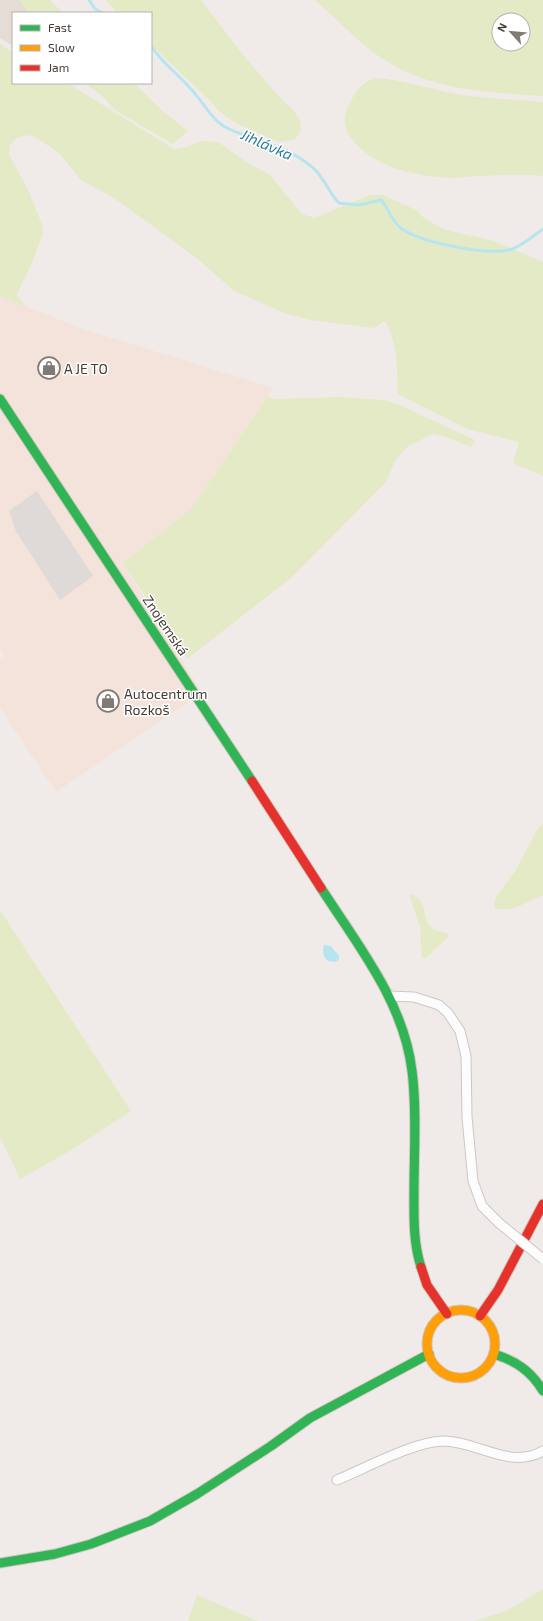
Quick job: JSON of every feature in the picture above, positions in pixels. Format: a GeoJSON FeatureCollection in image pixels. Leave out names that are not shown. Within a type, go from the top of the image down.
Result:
{"type":"FeatureCollection","features":[{"type":"Feature","properties":{"kind":"main road","name":"Znojemská"},"geometry":{"type":"LineString","coordinates":[[0,399],[308,867],[389,996],[407,1046],[412,1071],[414,1223],[416,1251],[427,1285],[447,1314]]}},
{"type":"Feature","properties":{"kind":"main road"},"geometry":{"type":"LineString","coordinates":[[480,1316],[498,1290],[543,1204]]}},
{"type":"Feature","properties":{"kind":"main road"},"geometry":{"type":"LineString","coordinates":[[461,1310],[480,1316],[486,1320],[493,1333],[495,1347],[494,1354],[487,1366],[476,1375],[462,1378],[448,1375],[436,1367],[429,1354],[428,1340],[429,1333],[437,1321],[447,1314],[461,1310]]}},
{"type":"Feature","properties":{"kind":"main road"},"geometry":{"type":"LineString","coordinates":[[0,1563],[55,1554],[119,1534],[150,1521],[197,1494],[271,1446],[310,1418],[429,1354]]}},
{"type":"Feature","properties":{"kind":"main road"},"geometry":{"type":"LineString","coordinates":[[494,1354],[522,1365],[535,1378],[543,1391]]}},
{"type":"Feature","properties":{"kind":"street"},"geometry":{"type":"LineString","coordinates":[[389,996],[414,997],[439,1005],[448,1013],[460,1031],[466,1056],[467,1117],[474,1181],[482,1206],[543,1259]]}},
{"type":"Feature","properties":{"kind":"street"},"geometry":{"type":"LineString","coordinates":[[337,1480],[407,1450],[442,1441],[459,1442],[515,1458],[527,1458],[543,1451]]}},
{"type":"Feature","properties":{"kind":"shaded area"},"geometry":{"type":"Polygon","coordinates":[[[0,0],[19,0],[28,12],[12,12],[12,45],[0,38],[0,0]]]}},
{"type":"Feature","properties":{"kind":"shaded area"},"geometry":{"type":"Polygon","coordinates":[[[0,296],[80,328],[273,388],[191,509],[123,563],[202,693],[56,792],[0,708],[0,660],[5,656],[0,650],[0,296]]]}},
{"type":"Feature","properties":{"kind":"shaded area"},"geometry":{"type":"Polygon","coordinates":[[[37,491],[93,576],[60,600],[16,531],[9,511],[37,491]]]}},
{"type":"Feature","properties":{"kind":"green space"},"geometry":{"type":"Polygon","coordinates":[[[19,0],[50,0],[62,12],[28,12],[19,0]]]}},
{"type":"Feature","properties":{"kind":"green space"},"geometry":{"type":"Polygon","coordinates":[[[106,0],[201,0],[244,56],[281,99],[293,110],[300,120],[301,129],[298,136],[292,140],[279,142],[237,124],[220,112],[152,46],[152,12],[116,12],[106,0]]]}},
{"type":"Feature","properties":{"kind":"green space"},"geometry":{"type":"Polygon","coordinates":[[[315,0],[543,0],[543,96],[474,90],[430,81],[389,63],[355,37],[315,0]]]}},
{"type":"Feature","properties":{"kind":"green space"},"geometry":{"type":"Polygon","coordinates":[[[0,44],[12,52],[12,84],[69,84],[174,149],[187,147],[203,141],[218,142],[245,161],[270,175],[302,214],[315,218],[370,195],[383,195],[416,210],[425,219],[446,230],[494,241],[543,262],[543,476],[513,463],[519,442],[467,429],[398,394],[395,348],[385,321],[374,328],[311,320],[287,314],[234,291],[199,260],[114,198],[81,180],[59,153],[35,137],[26,135],[16,139],[10,145],[9,154],[29,192],[43,227],[43,234],[32,263],[17,294],[26,307],[0,296],[0,44]]]}},
{"type":"Feature","properties":{"kind":"green space"},"geometry":{"type":"Polygon","coordinates":[[[376,78],[468,96],[543,102],[543,176],[511,175],[456,178],[436,177],[411,173],[386,165],[375,159],[364,152],[349,135],[345,126],[345,117],[356,92],[370,80],[376,78]]]}},
{"type":"Feature","properties":{"kind":"green space"},"geometry":{"type":"Polygon","coordinates":[[[86,84],[135,84],[165,113],[188,131],[173,144],[116,111],[102,96],[86,84]]]}},
{"type":"Feature","properties":{"kind":"green space"},"geometry":{"type":"Polygon","coordinates":[[[267,397],[277,399],[339,397],[384,400],[400,405],[475,440],[471,447],[446,437],[433,434],[408,446],[395,461],[386,482],[291,578],[187,659],[123,563],[191,509],[267,397]]]}},
{"type":"Feature","properties":{"kind":"green space"},"geometry":{"type":"Polygon","coordinates":[[[543,824],[543,895],[513,908],[495,908],[494,903],[498,894],[516,870],[538,828],[543,824]]]}},
{"type":"Feature","properties":{"kind":"green space"},"geometry":{"type":"Polygon","coordinates":[[[409,894],[417,897],[422,902],[430,926],[436,930],[447,933],[449,936],[426,958],[422,958],[420,927],[409,894]]]}},
{"type":"Feature","properties":{"kind":"green space"},"geometry":{"type":"Polygon","coordinates":[[[0,910],[131,1111],[73,1149],[20,1179],[0,1137],[0,910]]]}},
{"type":"Feature","properties":{"kind":"green space"},"geometry":{"type":"Polygon","coordinates":[[[543,1589],[543,1621],[474,1621],[506,1611],[543,1589]]]}},
{"type":"Feature","properties":{"kind":"green space"},"geometry":{"type":"Polygon","coordinates":[[[197,1595],[258,1621],[188,1621],[197,1595]]]}},
{"type":"Feature","properties":{"kind":"water"},"geometry":{"type":"Polygon","coordinates":[[[324,945],[331,946],[339,956],[339,959],[336,962],[328,961],[325,957],[323,954],[324,945]]]}},
{"type":"Feature","properties":{"kind":"waterway","name":"Jihlávka"},"geometry":{"type":"LineString","coordinates":[[89,0],[95,9],[101,12]]}},
{"type":"Feature","properties":{"kind":"waterway","name":"Jihlávka"},"geometry":{"type":"LineString","coordinates":[[152,47],[160,58],[195,93],[208,111],[223,126],[282,149],[302,160],[316,171],[339,203],[359,205],[381,200],[395,222],[402,229],[412,234],[424,239],[454,247],[485,251],[513,249],[543,229]]}},
{"type":"Feature","properties":{"kind":"traffic: fast"},"geometry":{"type":"LineString","coordinates":[[0,399],[252,781]]}},
{"type":"Feature","properties":{"kind":"traffic: fast"},"geometry":{"type":"LineString","coordinates":[[321,888],[364,952],[377,975],[399,1021],[407,1046],[414,1086],[414,1230],[418,1258],[421,1267]]}},
{"type":"Feature","properties":{"kind":"traffic: fast"},"geometry":{"type":"LineString","coordinates":[[0,1563],[55,1554],[91,1544],[150,1521],[197,1494],[271,1446],[310,1418],[429,1354]]}},
{"type":"Feature","properties":{"kind":"traffic: fast"},"geometry":{"type":"LineString","coordinates":[[494,1354],[509,1360],[528,1372],[543,1391]]}},
{"type":"Feature","properties":{"kind":"traffic: slow"},"geometry":{"type":"LineString","coordinates":[[461,1310],[474,1313],[485,1320],[492,1331],[495,1344],[492,1357],[485,1368],[474,1375],[461,1378],[448,1375],[437,1368],[430,1357],[427,1344],[430,1331],[437,1320],[448,1313],[461,1310]]}},
{"type":"Feature","properties":{"kind":"traffic: jam"},"geometry":{"type":"LineString","coordinates":[[252,781],[321,888]]}},
{"type":"Feature","properties":{"kind":"traffic: jam"},"geometry":{"type":"LineString","coordinates":[[480,1316],[498,1290],[543,1204]]}},
{"type":"Feature","properties":{"kind":"traffic: jam"},"geometry":{"type":"LineString","coordinates":[[421,1267],[427,1285],[447,1314]]}},
{"type":"Feature","properties":{"kind":"place","name":"A JE TO"},"geometry":{"type":"Point","coordinates":[49,368]}},
{"type":"Feature","properties":{"kind":"place","name":"Autocentrum Rozkoš"},"geometry":{"type":"Point","coordinates":[108,701]}}]}
